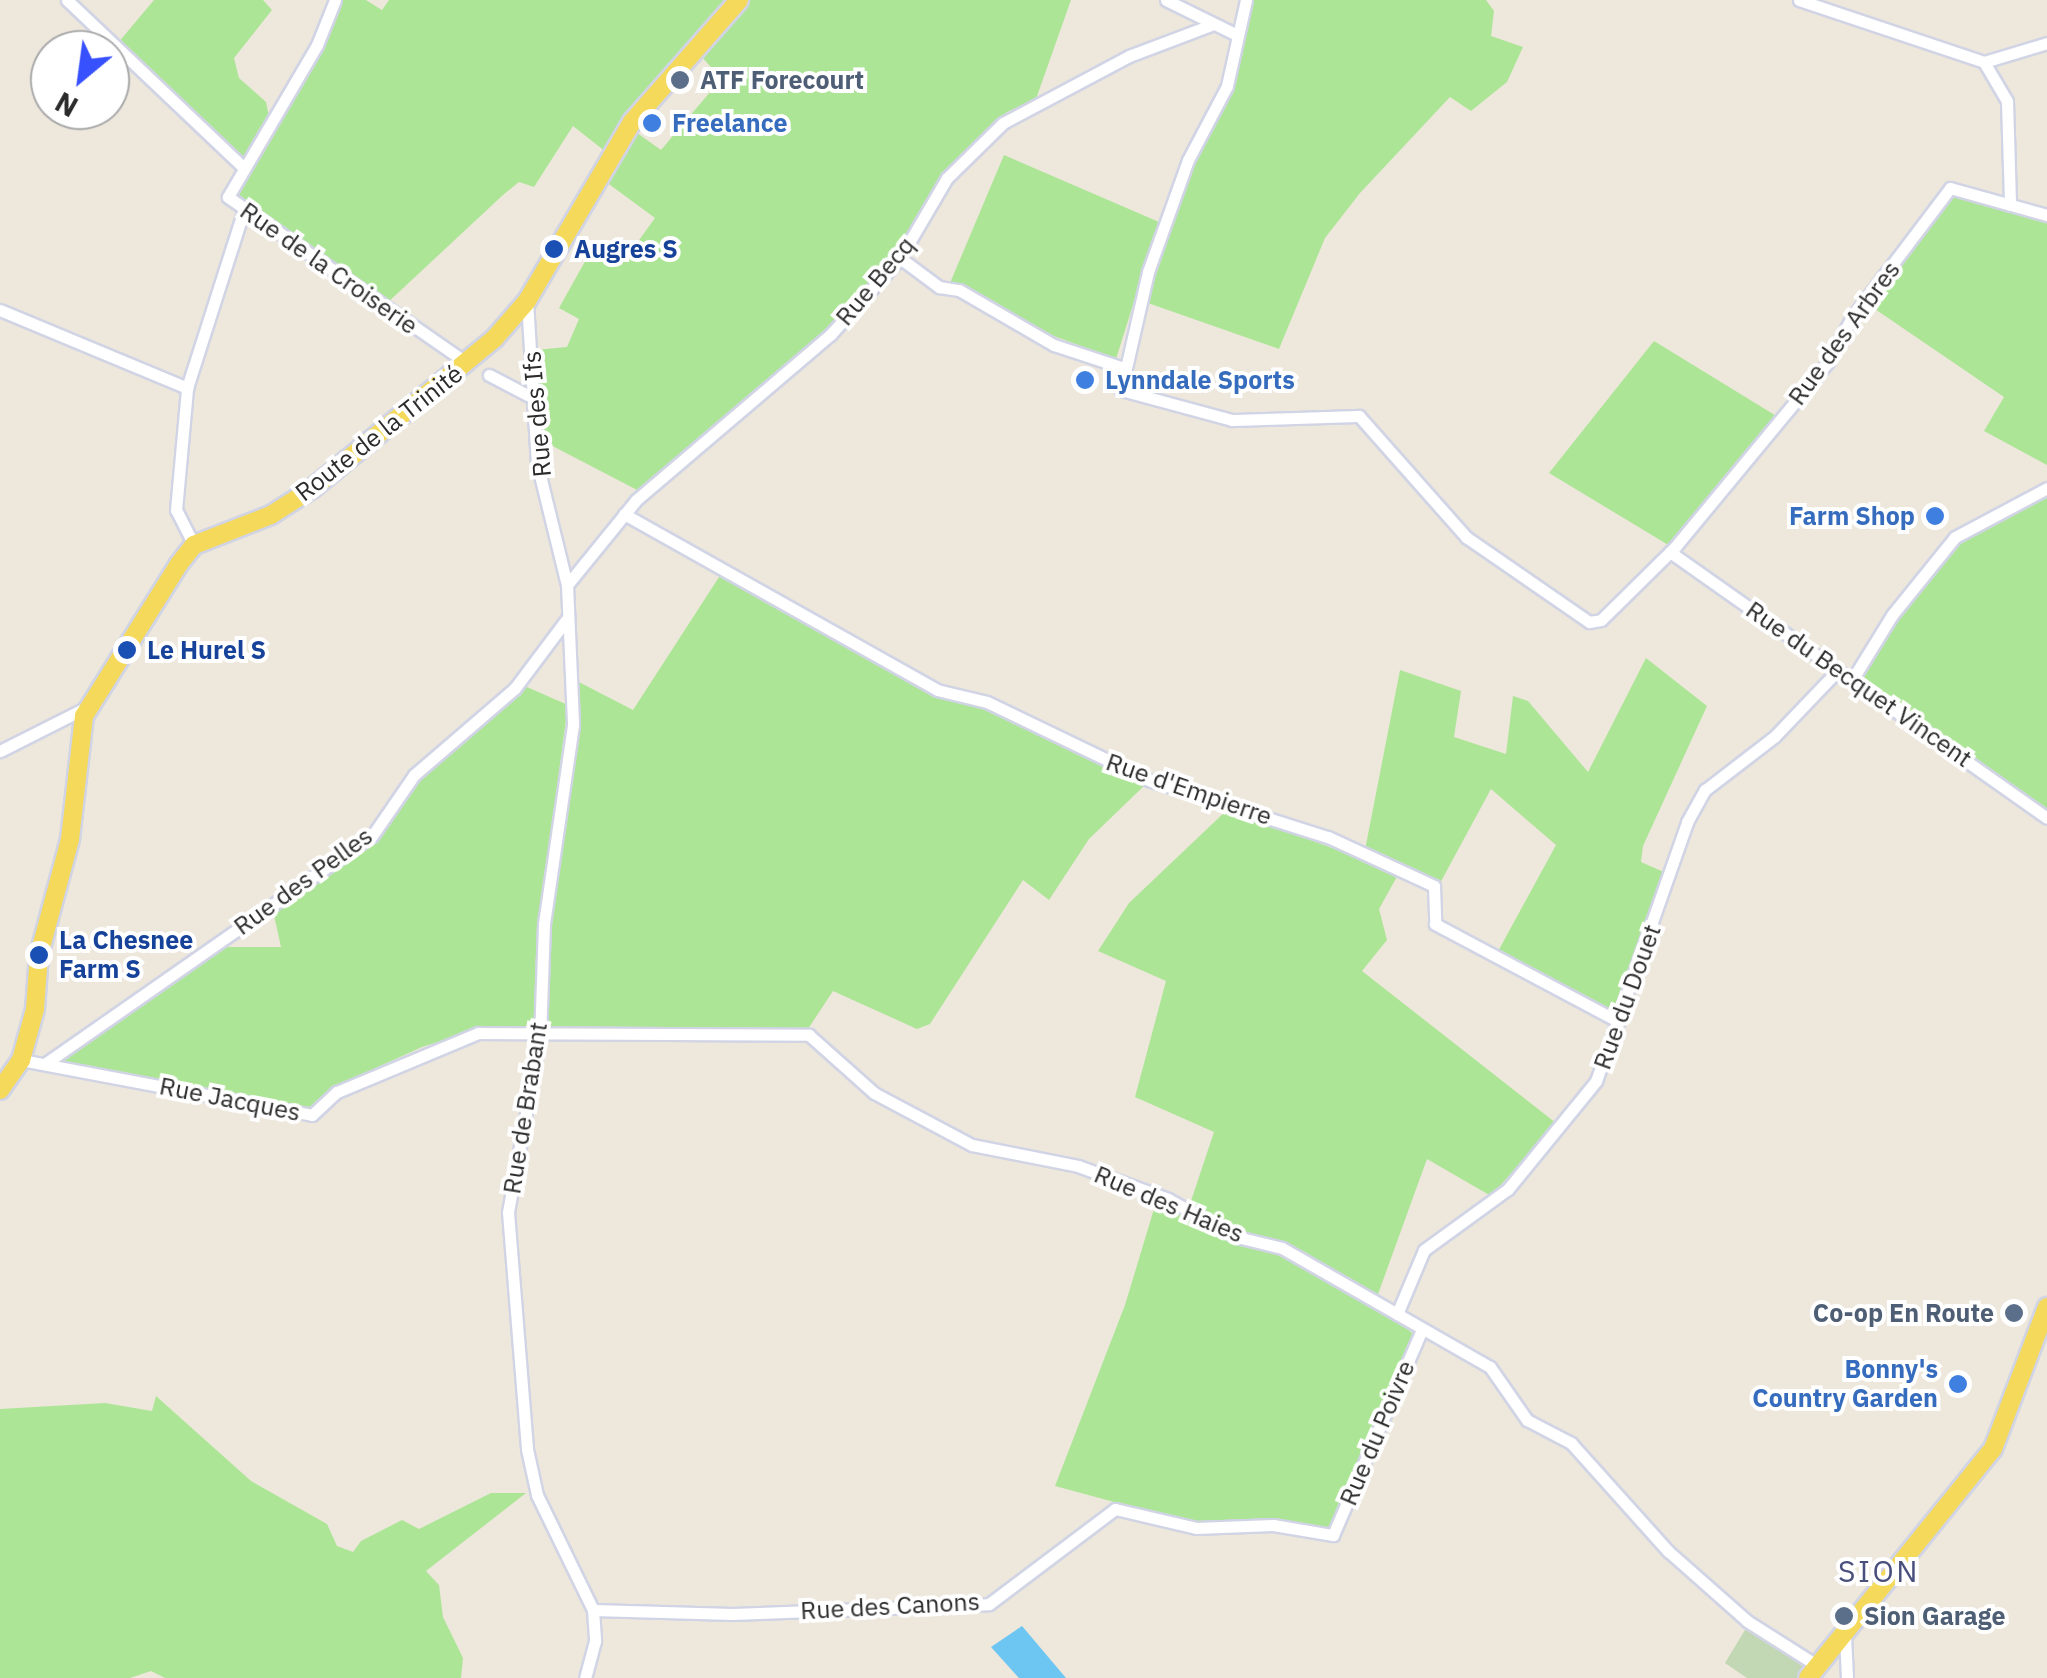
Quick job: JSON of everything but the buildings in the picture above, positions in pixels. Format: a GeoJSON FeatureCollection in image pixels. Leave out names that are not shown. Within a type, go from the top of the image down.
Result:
{"type":"FeatureCollection","features":[{"type":"Feature","properties":{"kind":"main road","name":"Route de la Trinité"},"geometry":{"type":"LineString","coordinates":[[194,546],[271,515],[313,488],[468,364],[527,301],[632,122],[739,0]]}},
{"type":"Feature","properties":{"kind":"main road"},"geometry":{"type":"LineString","coordinates":[[0,1090],[22,1060],[70,839],[90,705],[194,546]]}},
{"type":"Feature","properties":{"kind":"main road"},"geometry":{"type":"LineString","coordinates":[[1813,1672],[1994,1449],[2047,1307]]}},
{"type":"Feature","properties":{"kind":"street"},"geometry":{"type":"LineString","coordinates":[[67,0],[241,166]]}},
{"type":"Feature","properties":{"kind":"street","name":"Rue de la Croiserie"},"geometry":{"type":"LineString","coordinates":[[336,0],[317,45],[241,166],[228,197],[242,213],[468,364]]}},
{"type":"Feature","properties":{"kind":"street"},"geometry":{"type":"LineString","coordinates":[[1166,0],[1234,34]]}},
{"type":"Feature","properties":{"kind":"street"},"geometry":{"type":"LineString","coordinates":[[1246,0],[1234,34],[1226,86],[1175,192],[1122,367],[1121,390],[1205,417],[1359,416],[1466,537],[1577,618],[1601,620],[1670,552]]}},
{"type":"Feature","properties":{"kind":"street"},"geometry":{"type":"LineString","coordinates":[[1799,0],[1984,62],[2047,43]]}},
{"type":"Feature","properties":{"kind":"street","name":"Rue Becq"},"geometry":{"type":"LineString","coordinates":[[568,585],[624,514],[830,335],[900,258],[947,178],[1003,123],[1129,56],[1211,25]]}},
{"type":"Feature","properties":{"kind":"street"},"geometry":{"type":"LineString","coordinates":[[1984,62],[2007,100],[2010,206]]}},
{"type":"Feature","properties":{"kind":"street","name":"Rue des Arbres"},"geometry":{"type":"LineString","coordinates":[[1670,552],[1828,362],[1851,319],[1950,188],[2047,215]]}},
{"type":"Feature","properties":{"kind":"street"},"geometry":{"type":"LineString","coordinates":[[194,546],[176,510],[187,388],[242,213]]}},
{"type":"Feature","properties":{"kind":"street"},"geometry":{"type":"LineString","coordinates":[[900,258],[939,287],[959,290],[1041,339],[1122,367]]}},
{"type":"Feature","properties":{"kind":"street","name":"Rue des Ifs"},"geometry":{"type":"LineString","coordinates":[[527,301],[538,463],[568,585]]}},
{"type":"Feature","properties":{"kind":"street"},"geometry":{"type":"LineString","coordinates":[[0,310],[187,388]]}},
{"type":"Feature","properties":{"kind":"street"},"geometry":{"type":"LineString","coordinates":[[490,374],[533,398]]}},
{"type":"Feature","properties":{"kind":"street"},"geometry":{"type":"LineString","coordinates":[[1852,680],[1892,616],[1955,537],[2047,488]]}},
{"type":"Feature","properties":{"kind":"street","name":"Rue d'Empierre"},"geometry":{"type":"LineString","coordinates":[[624,514],[937,690],[987,702],[1151,781],[1328,837],[1434,886],[1435,924],[1619,1022]]}},
{"type":"Feature","properties":{"kind":"street","name":"Rue du Becquet Vincent"},"geometry":{"type":"LineString","coordinates":[[1670,552],[2047,818]]}},
{"type":"Feature","properties":{"kind":"street","name":"Rue de Brabant"},"geometry":{"type":"LineString","coordinates":[[568,585],[573,725],[544,924],[540,1036],[508,1212],[527,1449],[537,1495],[592,1610],[595,1641],[585,1678]]}},
{"type":"Feature","properties":{"kind":"street","name":"Rue des Pelles"},"geometry":{"type":"LineString","coordinates":[[46,1063],[372,836],[414,775],[515,688],[567,619]]}},
{"type":"Feature","properties":{"kind":"street","name":"Rue du Douet"},"geometry":{"type":"LineString","coordinates":[[1397,1314],[1424,1250],[1508,1189],[1596,1081],[1687,822],[1705,790],[1775,736],[1838,670]]}},
{"type":"Feature","properties":{"kind":"street"},"geometry":{"type":"LineString","coordinates":[[0,751],[90,705]]}},
{"type":"Feature","properties":{"kind":"street","name":"Rue Jacques"},"geometry":{"type":"LineString","coordinates":[[22,1060],[312,1116],[354,1083],[478,1033],[540,1036]]}},
{"type":"Feature","properties":{"kind":"street","name":"Rue des Haies"},"geometry":{"type":"LineString","coordinates":[[540,1036],[809,1035],[874,1093],[972,1145],[1078,1166],[1168,1198],[1237,1237],[1282,1248],[1397,1314],[1420,1332],[1490,1367],[1527,1420],[1571,1443],[1668,1551],[1747,1621],[1813,1672]]}},
{"type":"Feature","properties":{"kind":"street","name":"Rue du Poivre"},"geometry":{"type":"LineString","coordinates":[[1333,1534],[1420,1332]]}},
{"type":"Feature","properties":{"kind":"street","name":"Rue des Canons"},"geometry":{"type":"LineString","coordinates":[[592,1610],[733,1614],[989,1604],[1115,1509],[1196,1528],[1273,1526],[1333,1534]]}},
{"type":"Feature","properties":{"kind":"street"},"geometry":{"type":"LineString","coordinates":[[1845,1635],[1847,1678]]}},
{"type":"Feature","properties":{"kind":"green space"},"geometry":{"type":"Polygon","coordinates":[[[154,0],[263,0],[272,10],[234,58],[239,78],[266,102],[270,121],[241,162],[130,56],[129,30],[154,0]]]}},
{"type":"Feature","properties":{"kind":"green space"},"geometry":{"type":"Polygon","coordinates":[[[339,0],[366,0],[382,10],[389,0],[731,0],[606,152],[573,126],[534,187],[519,182],[385,305],[235,198],[324,46],[339,0]]]}},
{"type":"Feature","properties":{"kind":"green space"},"geometry":{"type":"Polygon","coordinates":[[[746,0],[1071,0],[1036,99],[1007,112],[944,173],[894,257],[814,343],[639,491],[541,440],[535,350],[567,347],[579,319],[559,308],[593,247],[621,265],[655,218],[602,179],[633,130],[661,150],[721,79],[696,50],[746,0]]]}},
{"type":"Feature","properties":{"kind":"green space"},"geometry":{"type":"Polygon","coordinates":[[[1250,0],[1486,0],[1494,11],[1491,36],[1523,47],[1507,82],[1471,111],[1450,97],[1360,193],[1325,238],[1279,349],[1145,302],[1190,160],[1231,93],[1250,0]]]}},
{"type":"Feature","properties":{"kind":"green space"},"geometry":{"type":"Polygon","coordinates":[[[1004,155],[1159,222],[1116,359],[1043,332],[950,283],[1004,155]]]}},
{"type":"Feature","properties":{"kind":"green space"},"geometry":{"type":"Polygon","coordinates":[[[1952,194],[2047,219],[2047,465],[1984,431],[2004,397],[1869,305],[1952,194]]]}},
{"type":"Feature","properties":{"kind":"green space"},"geometry":{"type":"Polygon","coordinates":[[[1654,341],[1778,417],[1670,546],[1549,473],[1654,341]]]}},
{"type":"Feature","properties":{"kind":"green space"},"geometry":{"type":"Polygon","coordinates":[[[2047,493],[2047,812],[1859,680],[1887,628],[1955,544],[2047,493]]]}},
{"type":"Feature","properties":{"kind":"green space"},"geometry":{"type":"Polygon","coordinates":[[[721,574],[942,698],[982,705],[1146,784],[1089,839],[1049,900],[1023,880],[930,1024],[917,1029],[833,991],[806,1032],[545,1030],[546,942],[575,680],[633,710],[721,574]]]}},
{"type":"Feature","properties":{"kind":"green space"},"geometry":{"type":"Polygon","coordinates":[[[1646,658],[1707,706],[1643,846],[1641,862],[1666,873],[1616,1015],[1496,955],[1556,845],[1491,789],[1439,885],[1365,850],[1400,670],[1461,691],[1454,737],[1506,754],[1513,696],[1528,701],[1588,772],[1646,658]]]}},
{"type":"Feature","properties":{"kind":"green space"},"geometry":{"type":"Polygon","coordinates":[[[520,684],[568,705],[539,921],[535,1030],[477,1030],[422,1047],[338,1085],[309,1111],[55,1061],[220,947],[281,947],[272,906],[371,839],[414,781],[520,684]]]}},
{"type":"Feature","properties":{"kind":"green space"},"geometry":{"type":"Polygon","coordinates":[[[1228,809],[1399,873],[1379,909],[1387,940],[1362,971],[1556,1123],[1491,1196],[1427,1159],[1377,1297],[1273,1240],[1238,1233],[1190,1204],[1214,1132],[1135,1097],[1166,981],[1098,951],[1129,903],[1228,809]]]}},
{"type":"Feature","properties":{"kind":"green space"},"geometry":{"type":"Polygon","coordinates":[[[1157,1199],[1275,1249],[1391,1314],[1413,1334],[1331,1528],[1192,1523],[1055,1486],[1125,1305],[1157,1199]]]}},
{"type":"Feature","properties":{"kind":"green space"},"geometry":{"type":"Polygon","coordinates":[[[156,1396],[251,1481],[327,1524],[337,1546],[353,1552],[361,1541],[402,1520],[419,1529],[491,1493],[526,1493],[426,1571],[439,1585],[443,1617],[463,1658],[461,1678],[165,1678],[151,1671],[130,1678],[0,1678],[0,1409],[105,1403],[152,1411],[156,1396]]]}},
{"type":"Feature","properties":{"kind":"green space"},"geometry":{"type":"Polygon","coordinates":[[[1748,1625],[1806,1661],[1809,1671],[1803,1678],[1747,1678],[1725,1663],[1748,1625]]]}},
{"type":"Feature","properties":{"kind":"water"},"geometry":{"type":"Polygon","coordinates":[[[1022,1626],[1066,1678],[1019,1678],[991,1647],[1022,1626]]]}},
{"type":"Feature","properties":{"kind":"place","name":"ATF Forecourt"},"geometry":{"type":"Point","coordinates":[680,80]}},
{"type":"Feature","properties":{"kind":"place","name":"Freelance"},"geometry":{"type":"Point","coordinates":[652,123]}},
{"type":"Feature","properties":{"kind":"place","name":"Augres S"},"geometry":{"type":"Point","coordinates":[554,249]}},
{"type":"Feature","properties":{"kind":"place","name":"Lynndale Sports"},"geometry":{"type":"Point","coordinates":[1085,380]}},
{"type":"Feature","properties":{"kind":"place","name":"Farm Shop"},"geometry":{"type":"Point","coordinates":[1935,516]}},
{"type":"Feature","properties":{"kind":"place","name":"Le Hurel S"},"geometry":{"type":"Point","coordinates":[127,650]}},
{"type":"Feature","properties":{"kind":"place","name":"La Chesnee Farm S"},"geometry":{"type":"Point","coordinates":[39,955]}},
{"type":"Feature","properties":{"kind":"place","name":"Co-op En Route"},"geometry":{"type":"Point","coordinates":[2014,1313]}},
{"type":"Feature","properties":{"kind":"place","name":"Bonny's Country Garden"},"geometry":{"type":"Point","coordinates":[1958,1384]}},
{"type":"Feature","properties":{"kind":"place","name":"Sion Garage"},"geometry":{"type":"Point","coordinates":[1844,1616]}},
{"type":"Feature","properties":{"kind":"district","name":"SION"},"geometry":{"type":"Point","coordinates":[1879,1571]}}]}
